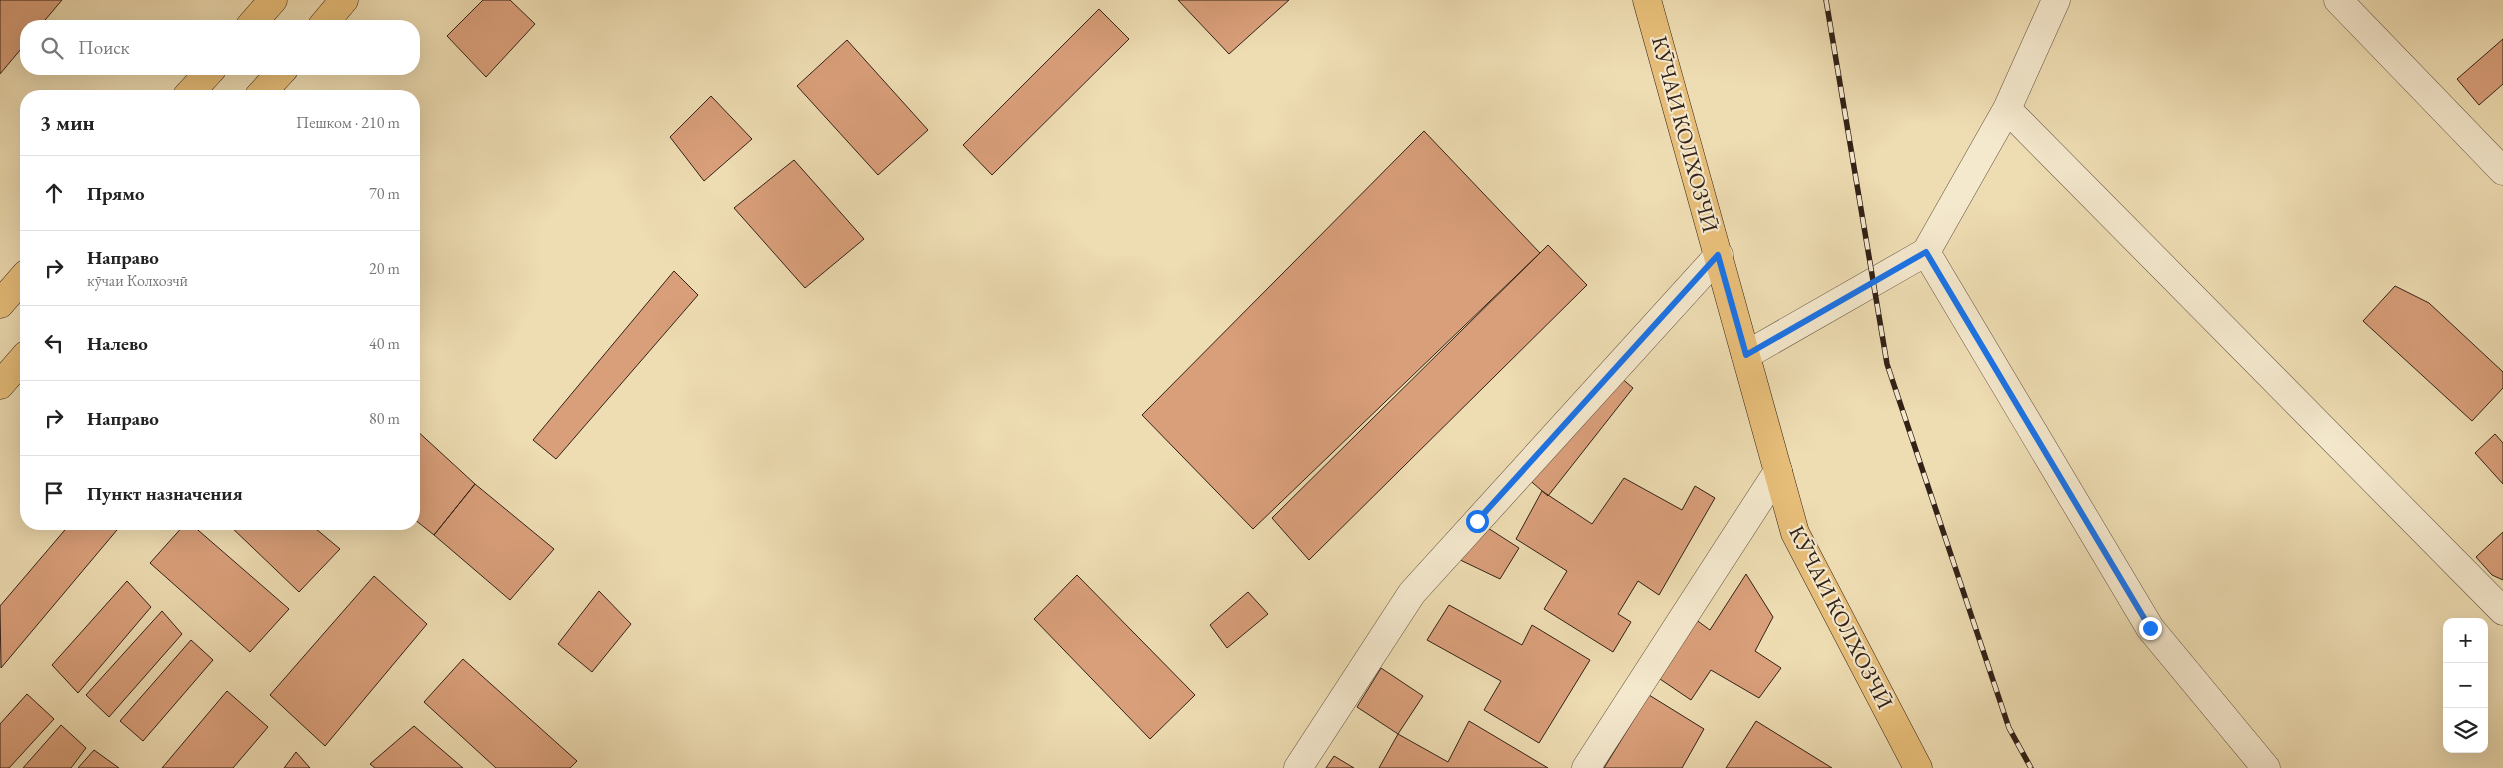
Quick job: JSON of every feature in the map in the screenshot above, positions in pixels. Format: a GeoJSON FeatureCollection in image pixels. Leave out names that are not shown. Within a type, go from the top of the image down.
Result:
{"type":"FeatureCollection","features":[{"type":"Feature","properties":{"kind":"main road"},"geometry":{"type":"LineString","coordinates":[[255,20],[273,0]]}},
{"type":"Feature","properties":{"kind":"main road"},"geometry":{"type":"LineString","coordinates":[[327,20],[344,0]]}},
{"type":"Feature","properties":{"kind":"main road","name":"КӮЧАИ КОЛХОЗЧӢ"},"geometry":{"type":"LineString","coordinates":[[1647,0],[1795,532],[1918,768]]}},
{"type":"Feature","properties":{"kind":"main road"},"geometry":{"type":"LineString","coordinates":[[193,90],[206,75]]}},
{"type":"Feature","properties":{"kind":"main road"},"geometry":{"type":"LineString","coordinates":[[265,90],[278,75]]}},
{"type":"Feature","properties":{"kind":"main road"},"geometry":{"type":"LineString","coordinates":[[0,304],[20,281]]}},
{"type":"Feature","properties":{"kind":"main road"},"geometry":{"type":"LineString","coordinates":[[0,385],[20,362]]}},
{"type":"Feature","properties":{"kind":"street"},"geometry":{"type":"LineString","coordinates":[[1746,355],[1926,252],[2007,109],[2056,0]]}},
{"type":"Feature","properties":{"kind":"street"},"geometry":{"type":"LineString","coordinates":[[2338,0],[2503,170]]}},
{"type":"Feature","properties":{"kind":"street"},"geometry":{"type":"LineString","coordinates":[[2007,109],[2503,611]]}},
{"type":"Feature","properties":{"kind":"street"},"geometry":{"type":"LineString","coordinates":[[1926,252],[2150,628],[2266,768]]}},
{"type":"Feature","properties":{"kind":"street"},"geometry":{"type":"LineString","coordinates":[[1298,768],[1412,593],[1718,255]]}},
{"type":"Feature","properties":{"kind":"street"},"geometry":{"type":"LineString","coordinates":[[1586,768],[1778,471]]}},
{"type":"Feature","properties":{"kind":"building"},"geometry":{"type":"Polygon","coordinates":[[[0,0],[62,0],[45,20],[20,20],[20,50],[0,74],[0,0]]]}},
{"type":"Feature","properties":{"kind":"building"},"geometry":{"type":"Polygon","coordinates":[[[483,0],[510,0],[535,24],[486,77],[447,36],[483,0]]]}},
{"type":"Feature","properties":{"kind":"building"},"geometry":{"type":"Polygon","coordinates":[[[1178,0],[1289,0],[1229,54],[1178,0]]]}},
{"type":"Feature","properties":{"kind":"building"},"geometry":{"type":"Polygon","coordinates":[[[1099,9],[1129,39],[992,175],[963,145],[1099,9]]]}},
{"type":"Feature","properties":{"kind":"building"},"geometry":{"type":"Polygon","coordinates":[[[2503,39],[2503,84],[2479,105],[2457,79],[2503,39]]]}},
{"type":"Feature","properties":{"kind":"building"},"geometry":{"type":"Polygon","coordinates":[[[847,40],[928,130],[878,175],[797,86],[847,40]]]}},
{"type":"Feature","properties":{"kind":"building"},"geometry":{"type":"Polygon","coordinates":[[[711,96],[752,139],[704,181],[670,137],[711,96]]]}},
{"type":"Feature","properties":{"kind":"building"},"geometry":{"type":"Polygon","coordinates":[[[1424,131],[1540,253],[1253,529],[1142,415],[1424,131]]]}},
{"type":"Feature","properties":{"kind":"building"},"geometry":{"type":"Polygon","coordinates":[[[794,160],[864,239],[805,288],[734,208],[794,160]]]}},
{"type":"Feature","properties":{"kind":"building"},"geometry":{"type":"Polygon","coordinates":[[[1548,245],[1587,285],[1309,560],[1272,518],[1548,245]]]}},
{"type":"Feature","properties":{"kind":"building"},"geometry":{"type":"Polygon","coordinates":[[[674,271],[698,295],[556,459],[533,440],[674,271]]]}},
{"type":"Feature","properties":{"kind":"building"},"geometry":{"type":"Polygon","coordinates":[[[2395,286],[2429,303],[2503,372],[2503,388],[2472,421],[2363,321],[2395,286]]]}},
{"type":"Feature","properties":{"kind":"building"},"geometry":{"type":"Polygon","coordinates":[[[1613,371],[1633,388],[1548,496],[1526,477],[1613,371]]]}},
{"type":"Feature","properties":{"kind":"building"},"geometry":{"type":"Polygon","coordinates":[[[420,434],[475,484],[434,535],[420,524],[420,434]]]}},
{"type":"Feature","properties":{"kind":"building"},"geometry":{"type":"Polygon","coordinates":[[[2495,434],[2503,443],[2503,484],[2475,453],[2495,434]]]}},
{"type":"Feature","properties":{"kind":"building"},"geometry":{"type":"Polygon","coordinates":[[[1624,478],[1682,510],[1695,486],[1715,498],[1659,595],[1638,581],[1618,614],[1631,622],[1613,652],[1544,609],[1567,571],[1516,539],[1542,491],[1592,524],[1624,478]]]}},
{"type":"Feature","properties":{"kind":"building"},"geometry":{"type":"Polygon","coordinates":[[[475,484],[554,549],[510,600],[434,535],[475,484]]]}},
{"type":"Feature","properties":{"kind":"building"},"geometry":{"type":"Polygon","coordinates":[[[1477,521],[1519,548],[1500,579],[1454,557],[1477,521]]]}},
{"type":"Feature","properties":{"kind":"building"},"geometry":{"type":"Polygon","coordinates":[[[65,530],[117,530],[1,668],[0,606],[65,530]]]}},
{"type":"Feature","properties":{"kind":"building"},"geometry":{"type":"Polygon","coordinates":[[[180,530],[198,530],[289,609],[250,652],[150,563],[180,530]]]}},
{"type":"Feature","properties":{"kind":"building"},"geometry":{"type":"Polygon","coordinates":[[[234,530],[317,530],[340,549],[299,592],[234,530]]]}},
{"type":"Feature","properties":{"kind":"building"},"geometry":{"type":"Polygon","coordinates":[[[2503,532],[2503,580],[2492,575],[2476,557],[2503,532]]]}},
{"type":"Feature","properties":{"kind":"building"},"geometry":{"type":"Polygon","coordinates":[[[1746,574],[1773,617],[1755,651],[1781,668],[1759,698],[1711,670],[1691,700],[1660,679],[1695,619],[1710,630],[1746,574]]]}},
{"type":"Feature","properties":{"kind":"building"},"geometry":{"type":"Polygon","coordinates":[[[1077,575],[1195,695],[1150,739],[1034,619],[1077,575]]]}},
{"type":"Feature","properties":{"kind":"building"},"geometry":{"type":"Polygon","coordinates":[[[374,576],[427,624],[325,746],[270,695],[374,576]]]}},
{"type":"Feature","properties":{"kind":"building"},"geometry":{"type":"Polygon","coordinates":[[[127,581],[151,607],[78,693],[52,665],[127,581]]]}},
{"type":"Feature","properties":{"kind":"building"},"geometry":{"type":"Polygon","coordinates":[[[599,591],[631,624],[592,672],[558,644],[599,591]]]}},
{"type":"Feature","properties":{"kind":"building"},"geometry":{"type":"Polygon","coordinates":[[[1248,592],[1268,614],[1227,648],[1210,625],[1248,592]]]}},
{"type":"Feature","properties":{"kind":"building"},"geometry":{"type":"Polygon","coordinates":[[[1449,605],[1522,645],[1532,625],[1590,660],[1539,743],[1484,710],[1501,681],[1427,640],[1449,605]]]}},
{"type":"Feature","properties":{"kind":"building"},"geometry":{"type":"Polygon","coordinates":[[[162,611],[182,634],[109,717],[86,695],[162,611]]]}},
{"type":"Feature","properties":{"kind":"building"},"geometry":{"type":"Polygon","coordinates":[[[191,640],[213,660],[143,741],[120,721],[191,640]]]}},
{"type":"Feature","properties":{"kind":"building"},"geometry":{"type":"Polygon","coordinates":[[[463,659],[577,761],[570,768],[496,768],[424,702],[463,659]]]}},
{"type":"Feature","properties":{"kind":"building"},"geometry":{"type":"Polygon","coordinates":[[[1381,668],[1423,696],[1398,734],[1357,707],[1381,668]]]}},
{"type":"Feature","properties":{"kind":"building"},"geometry":{"type":"Polygon","coordinates":[[[227,691],[268,727],[233,768],[162,768],[227,691]]]}},
{"type":"Feature","properties":{"kind":"building"},"geometry":{"type":"Polygon","coordinates":[[[27,694],[54,719],[9,768],[0,768],[0,724],[27,694]]]}},
{"type":"Feature","properties":{"kind":"building"},"geometry":{"type":"Polygon","coordinates":[[[1649,695],[1704,729],[1682,768],[1604,768],[1649,695]]]}},
{"type":"Feature","properties":{"kind":"building"},"geometry":{"type":"Polygon","coordinates":[[[1469,721],[1548,768],[1379,768],[1398,734],[1448,762],[1469,721]]]}},
{"type":"Feature","properties":{"kind":"building"},"geometry":{"type":"Polygon","coordinates":[[[1756,721],[1832,768],[1726,768],[1756,721]]]}},
{"type":"Feature","properties":{"kind":"building"},"geometry":{"type":"Polygon","coordinates":[[[61,725],[86,748],[71,768],[23,768],[61,725]]]}},
{"type":"Feature","properties":{"kind":"building"},"geometry":{"type":"Polygon","coordinates":[[[414,726],[463,768],[375,768],[370,764],[414,726]]]}},
{"type":"Feature","properties":{"kind":"building"},"geometry":{"type":"Polygon","coordinates":[[[94,750],[119,768],[78,768],[94,750]]]}},
{"type":"Feature","properties":{"kind":"building"},"geometry":{"type":"Polygon","coordinates":[[[296,752],[310,768],[284,768],[296,752]]]}},
{"type":"Feature","properties":{"kind":"building"},"geometry":{"type":"Polygon","coordinates":[[[1334,756],[1354,768],[1326,768],[1334,756]]]}},
{"type":"Feature","properties":{"kind":"railway"},"geometry":{"type":"LineString","coordinates":[[1826,0],[1887,364],[2009,728],[2031,768]]}},
{"type":"Feature","properties":{"kind":"route"},"geometry":{"type":"LineString","coordinates":[[1477,521],[1718,255],[1746,355],[1926,252],[2150,628]]}}]}
